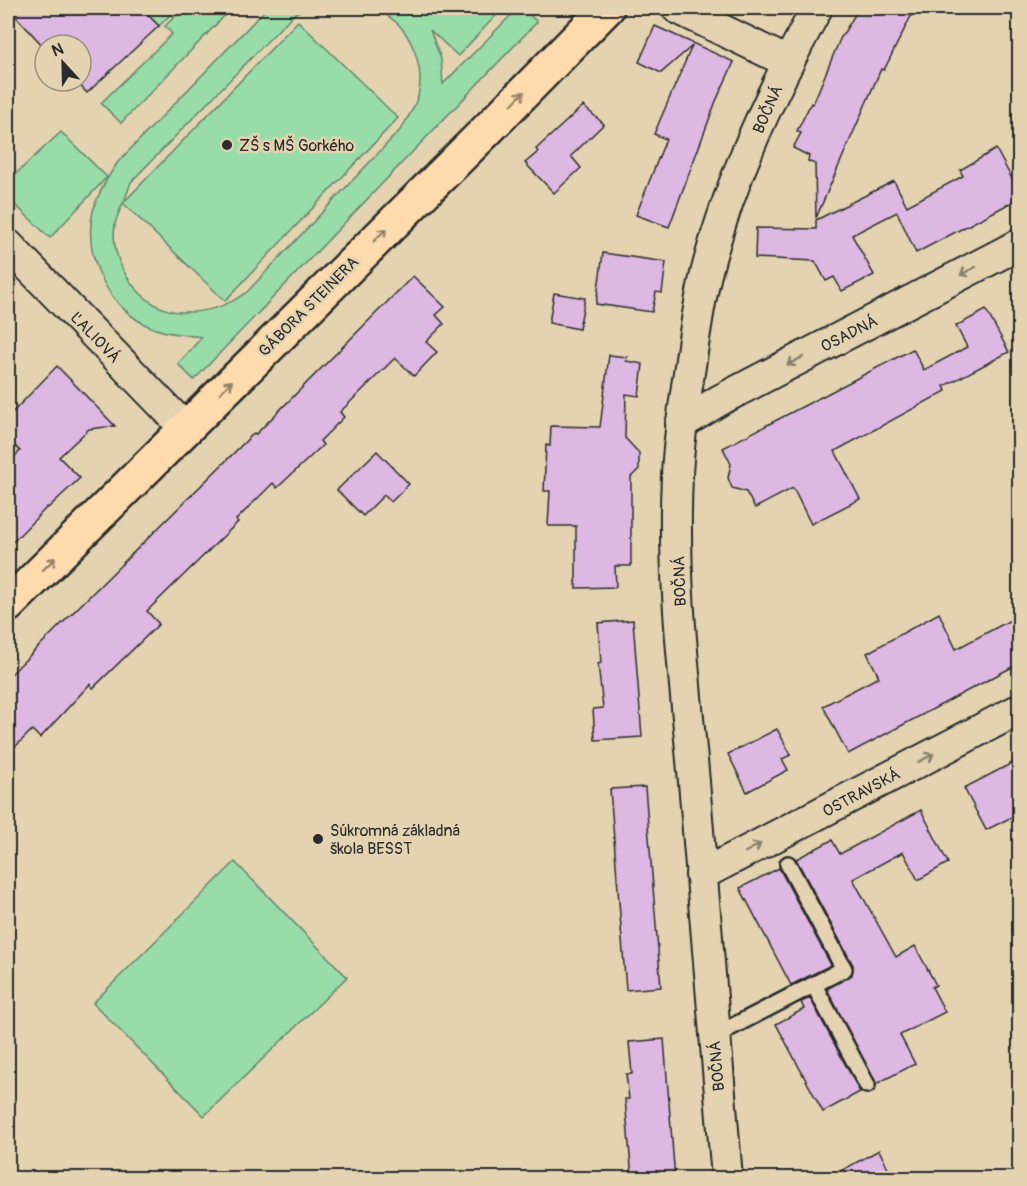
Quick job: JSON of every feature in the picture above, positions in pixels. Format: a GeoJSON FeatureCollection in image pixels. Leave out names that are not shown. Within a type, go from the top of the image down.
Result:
{"type":"FeatureCollection","features":[{"type":"Feature","properties":{"kind":"main road","name":"GÁBORA STEINERA"},"geometry":{"type":"LineString","coordinates":[[8,605],[487,130],[595,11]]}},
{"type":"Feature","properties":{"kind":"street"},"geometry":{"type":"LineString","coordinates":[[677,8],[788,62]]}},
{"type":"Feature","properties":{"kind":"street","name":"BOČNÁ"},"geometry":{"type":"LineString","coordinates":[[727,1179],[679,598],[677,475],[681,424],[698,309],[712,252],[739,174],[788,62],[817,8]]}},
{"type":"Feature","properties":{"kind":"street","name":"OSADNÁ"},"geometry":{"type":"LineString","coordinates":[[681,424],[720,400],[1020,244]]}},
{"type":"Feature","properties":{"kind":"street","name":"ĽALIOVÁ"},"geometry":{"type":"LineString","coordinates":[[8,245],[185,428]]}},
{"type":"Feature","properties":{"kind":"street","name":"OSTRAVSKÁ"},"geometry":{"type":"LineString","coordinates":[[701,874],[1020,709]]}},
{"type":"Feature","properties":{"kind":"lane"},"geometry":{"type":"LineString","coordinates":[[714,1036],[844,969],[788,864]]}},
{"type":"Feature","properties":{"kind":"lane"},"geometry":{"type":"LineString","coordinates":[[814,986],[867,1085]]}},
{"type":"Feature","properties":{"kind":"green space"},"geometry":{"type":"Polygon","coordinates":[[[141,8],[177,8],[159,26],[141,8]]]}},
{"type":"Feature","properties":{"kind":"green space"},"geometry":{"type":"Polygon","coordinates":[[[184,8],[232,8],[121,123],[101,103],[172,34],[165,26],[184,8]]]}},
{"type":"Feature","properties":{"kind":"green space"},"geometry":{"type":"Polygon","coordinates":[[[267,8],[307,8],[297,12],[287,21],[131,182],[124,202],[298,21],[398,118],[225,301],[123,203],[116,222],[114,240],[123,269],[141,294],[167,310],[190,312],[207,310],[224,305],[247,292],[401,129],[418,96],[420,78],[417,60],[400,26],[374,8],[503,8],[458,56],[430,30],[441,59],[443,84],[518,8],[522,8],[537,22],[194,380],[178,364],[202,337],[153,328],[137,320],[124,309],[102,280],[96,263],[92,246],[93,211],[104,185],[118,162],[267,8]]]}},
{"type":"Feature","properties":{"kind":"green space"},"geometry":{"type":"Polygon","coordinates":[[[61,132],[107,177],[50,238],[8,198],[8,181],[61,132]]]}},
{"type":"Feature","properties":{"kind":"green space"},"geometry":{"type":"Polygon","coordinates":[[[235,862],[347,977],[204,1116],[93,1003],[235,862]]]}},
{"type":"Feature","properties":{"kind":"building"},"geometry":{"type":"Polygon","coordinates":[[[8,8],[141,8],[159,26],[93,87],[93,33],[33,33],[33,35],[8,8]]]}},
{"type":"Feature","properties":{"kind":"building"},"geometry":{"type":"Polygon","coordinates":[[[859,8],[915,8],[884,70],[881,69],[816,218],[815,164],[808,161],[809,156],[793,148],[801,133],[797,131],[811,103],[813,104],[840,39],[859,8]]]}},
{"type":"Feature","properties":{"kind":"building"},"geometry":{"type":"Polygon","coordinates":[[[655,26],[734,62],[716,101],[669,227],[636,215],[666,139],[654,134],[692,46],[661,73],[639,62],[655,26]]]}},
{"type":"Feature","properties":{"kind":"building"},"geometry":{"type":"Polygon","coordinates":[[[583,106],[604,124],[571,156],[581,168],[554,193],[525,163],[538,152],[536,149],[583,106]]]}},
{"type":"Feature","properties":{"kind":"building"},"geometry":{"type":"Polygon","coordinates":[[[996,149],[1020,198],[916,253],[897,212],[852,235],[874,275],[842,291],[834,277],[826,281],[815,261],[755,258],[756,228],[816,229],[816,220],[894,181],[907,206],[963,176],[960,170],[996,149]]]}},
{"type":"Feature","properties":{"kind":"building"},"geometry":{"type":"Polygon","coordinates":[[[603,253],[666,262],[662,293],[656,292],[652,312],[596,304],[603,253]]]}},
{"type":"Feature","properties":{"kind":"building"},"geometry":{"type":"Polygon","coordinates":[[[413,276],[445,307],[436,315],[444,324],[426,342],[437,352],[414,376],[395,358],[340,412],[344,417],[320,441],[323,445],[277,488],[273,483],[236,520],[238,522],[147,611],[159,624],[93,688],[90,684],[40,738],[32,730],[8,754],[8,677],[254,433],[256,434],[413,276]]]}},
{"type":"Feature","properties":{"kind":"building"},"geometry":{"type":"Polygon","coordinates":[[[554,293],[585,298],[579,329],[549,323],[554,293]]]}},
{"type":"Feature","properties":{"kind":"building"},"geometry":{"type":"Polygon","coordinates":[[[986,310],[1009,352],[944,386],[946,391],[835,451],[860,499],[811,524],[793,488],[755,508],[746,492],[732,488],[728,478],[731,464],[723,448],[913,349],[924,370],[967,347],[956,326],[986,310]]]}},
{"type":"Feature","properties":{"kind":"building"},"geometry":{"type":"Polygon","coordinates":[[[609,355],[627,357],[626,361],[643,364],[639,396],[626,394],[625,438],[639,453],[639,469],[631,477],[631,566],[615,566],[616,587],[576,588],[576,526],[548,526],[550,491],[544,491],[546,445],[550,446],[551,426],[600,427],[609,355]]]}},
{"type":"Feature","properties":{"kind":"building"},"geometry":{"type":"Polygon","coordinates":[[[57,366],[115,426],[89,429],[59,457],[80,478],[47,507],[8,547],[8,463],[20,451],[8,439],[8,417],[57,366]]]}},
{"type":"Feature","properties":{"kind":"building"},"geometry":{"type":"Polygon","coordinates":[[[377,451],[409,484],[391,502],[384,495],[363,516],[337,490],[377,451]]]}},
{"type":"Feature","properties":{"kind":"building"},"geometry":{"type":"Polygon","coordinates":[[[939,613],[956,649],[1020,615],[1020,663],[848,754],[823,706],[879,677],[867,653],[939,613]]]}},
{"type":"Feature","properties":{"kind":"building"},"geometry":{"type":"Polygon","coordinates":[[[633,620],[642,737],[595,740],[593,709],[603,708],[598,664],[601,663],[598,623],[633,620]]]}},
{"type":"Feature","properties":{"kind":"building"},"geometry":{"type":"Polygon","coordinates":[[[777,729],[791,755],[782,759],[788,770],[747,792],[728,754],[777,729]]]}},
{"type":"Feature","properties":{"kind":"building"},"geometry":{"type":"Polygon","coordinates":[[[1020,759],[1020,813],[986,830],[964,788],[1020,759]]]}},
{"type":"Feature","properties":{"kind":"building"},"geometry":{"type":"Polygon","coordinates":[[[645,787],[661,987],[626,990],[610,789],[645,787]]]}},
{"type":"Feature","properties":{"kind":"building"},"geometry":{"type":"Polygon","coordinates":[[[921,810],[948,863],[918,880],[903,852],[853,879],[896,957],[915,946],[936,985],[932,987],[945,1012],[900,1035],[915,1064],[876,1084],[827,989],[852,975],[853,965],[796,859],[832,840],[840,854],[921,810]]]}},
{"type":"Feature","properties":{"kind":"building"},"geometry":{"type":"Polygon","coordinates":[[[779,868],[831,965],[791,985],[740,888],[779,868]]]}},
{"type":"Feature","properties":{"kind":"building"},"geometry":{"type":"Polygon","coordinates":[[[810,998],[860,1092],[823,1112],[776,1024],[804,1009],[801,1002],[810,998]]]}},
{"type":"Feature","properties":{"kind":"building"},"geometry":{"type":"Polygon","coordinates":[[[664,1039],[675,1179],[632,1179],[625,1099],[629,1099],[626,1074],[632,1074],[629,1042],[664,1039]]]}},
{"type":"Feature","properties":{"kind":"building"},"geometry":{"type":"Polygon","coordinates":[[[879,1150],[893,1179],[826,1179],[879,1150]]]}},
{"type":"Feature","properties":{"kind":"place","name":"ZŠ s MŠ Gorkého"},"geometry":{"type":"Point","coordinates":[227,145]}},
{"type":"Feature","properties":{"kind":"place","name":"Súkromná základná škola BESST"},"geometry":{"type":"Point","coordinates":[318,839]}}]}
